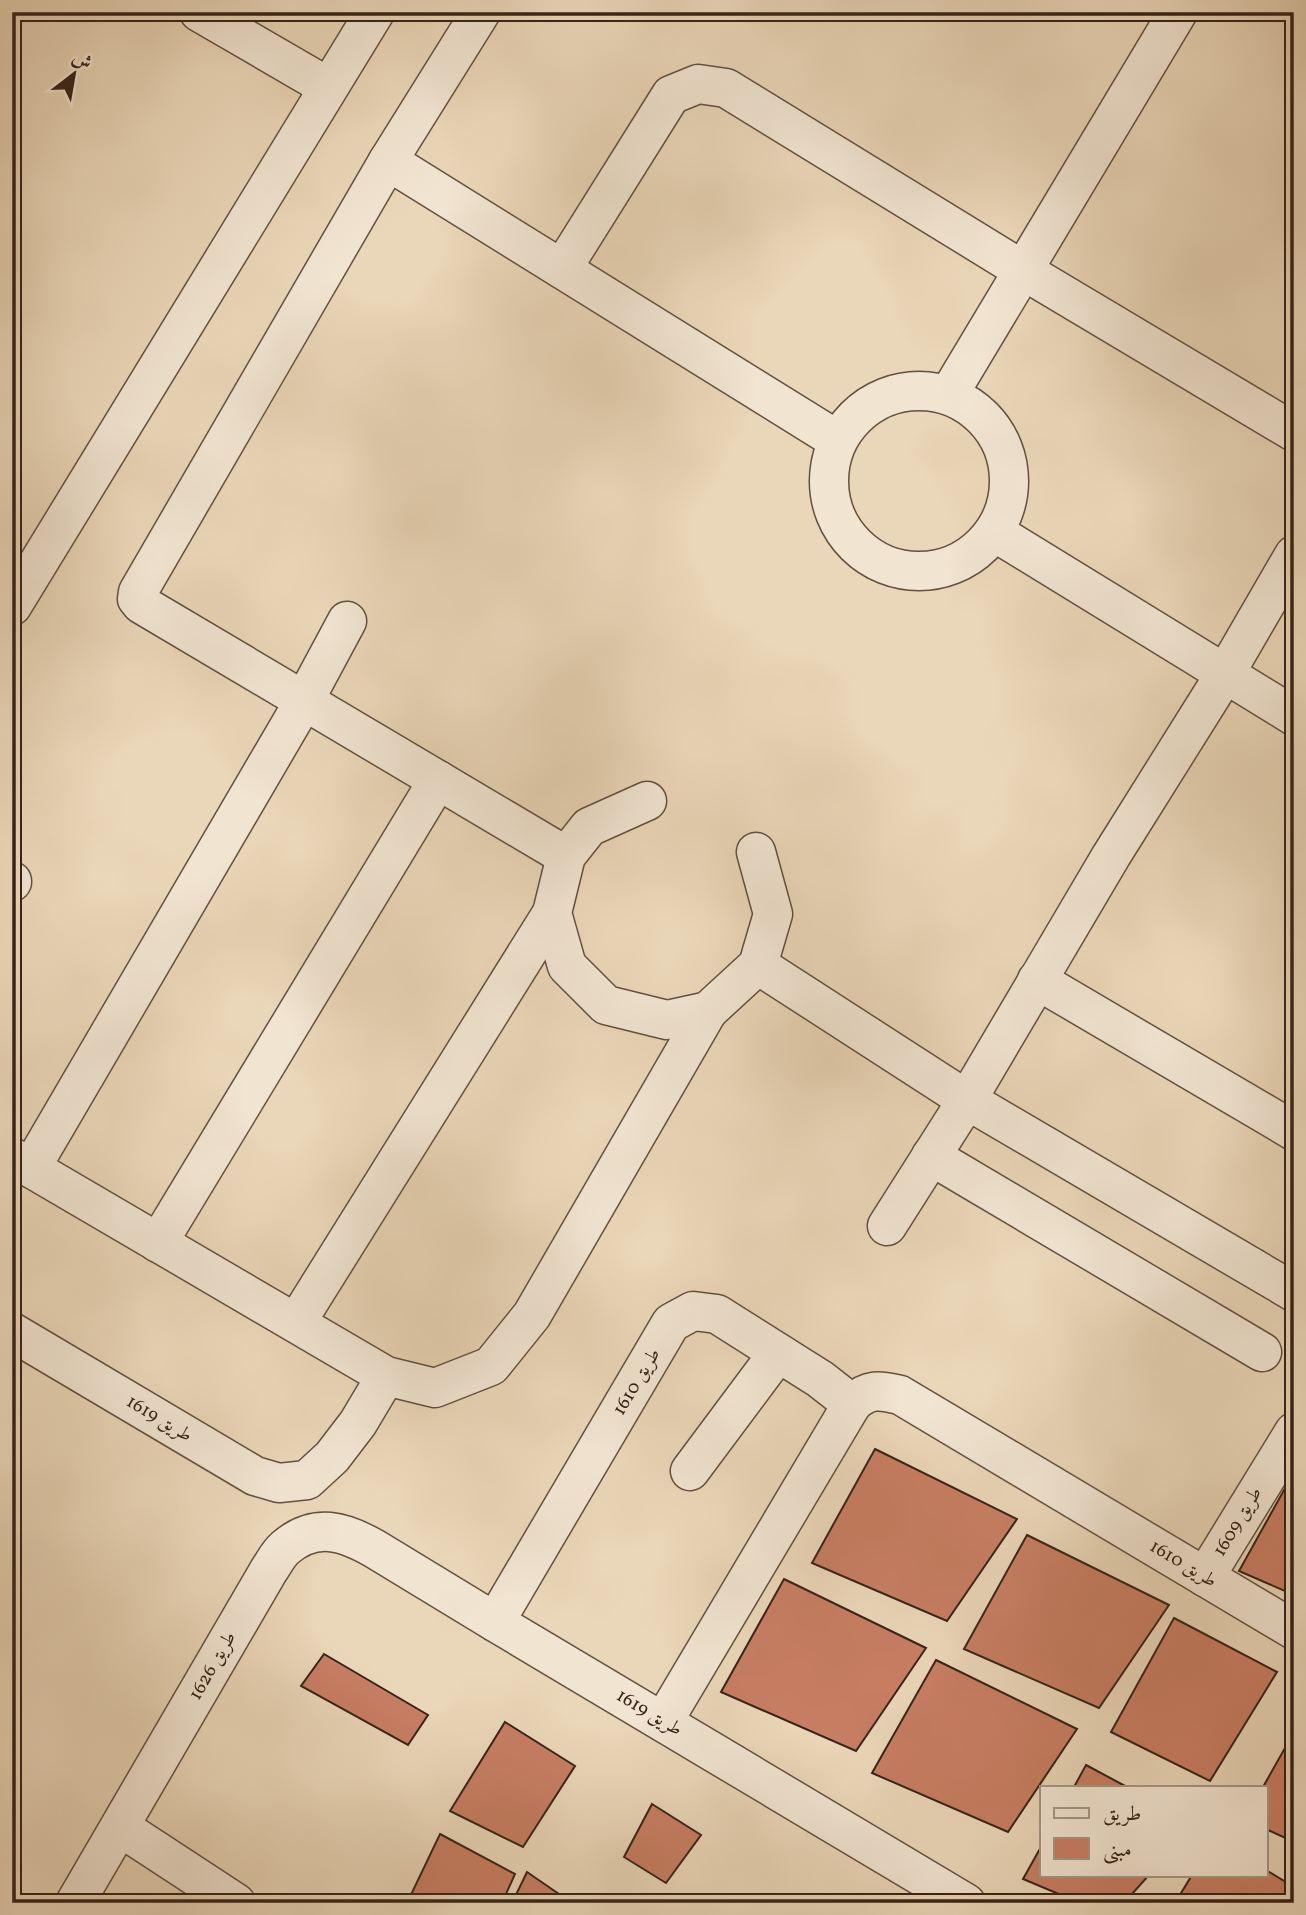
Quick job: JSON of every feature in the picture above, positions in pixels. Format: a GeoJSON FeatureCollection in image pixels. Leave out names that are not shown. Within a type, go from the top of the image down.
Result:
{"type":"FeatureCollection","features":[{"type":"Feature","properties":{"kind":"street"},"geometry":{"type":"LineString","coordinates":[[199,12],[328,87]]}},
{"type":"Feature","properties":{"kind":"street"},"geometry":{"type":"LineString","coordinates":[[12,606],[375,12]]}},
{"type":"Feature","properties":{"kind":"street"},"geometry":{"type":"LineString","coordinates":[[481,12],[388,162],[138,592],[137,599],[141,604],[566,856]]}},
{"type":"Feature","properties":{"kind":"street"},"geometry":{"type":"LineString","coordinates":[[949,394],[1178,12]]}},
{"type":"Feature","properties":{"kind":"street"},"geometry":{"type":"LineString","coordinates":[[562,269],[671,95],[698,84],[726,88],[1024,271],[1294,432]]}},
{"type":"Feature","properties":{"kind":"street"},"geometry":{"type":"LineString","coordinates":[[388,162],[837,440]]}},
{"type":"Feature","properties":{"kind":"street"},"geometry":{"type":"LineString","coordinates":[[911,390],[949,394],[996,431],[1012,478],[996,533],[974,556],[928,573],[873,560],[837,520],[827,480],[837,440],[864,407],[911,390]]}},
{"type":"Feature","properties":{"kind":"street"},"geometry":{"type":"LineString","coordinates":[[996,533],[1294,716]]}},
{"type":"Feature","properties":{"kind":"street"},"geometry":{"type":"LineString","coordinates":[[887,1226],[967,1100],[1294,555]]}},
{"type":"Feature","properties":{"kind":"street"},"geometry":{"type":"LineString","coordinates":[[346,621],[304,701],[22,1163],[386,1376],[435,1388],[491,1366],[532,1315],[708,1011],[758,965],[773,914],[756,852]]}},
{"type":"Feature","properties":{"kind":"street"},"geometry":{"type":"LineString","coordinates":[[158,1243],[438,780]]}},
{"type":"Feature","properties":{"kind":"street"},"geometry":{"type":"LineString","coordinates":[[296,1323],[552,913],[566,856],[589,827],[647,801]]}},
{"type":"Feature","properties":{"kind":"street"},"geometry":{"type":"LineString","coordinates":[[552,913],[567,965],[606,1005],[667,1020],[708,1011]]}},
{"type":"Feature","properties":{"kind":"street"},"geometry":{"type":"LineString","coordinates":[[758,965],[967,1100],[1294,1292]]}},
{"type":"Feature","properties":{"kind":"street"},"geometry":{"type":"LineString","coordinates":[[1037,980],[1294,1131]]}},
{"type":"Feature","properties":{"kind":"street"},"geometry":{"type":"LineString","coordinates":[[932,1156],[1262,1352]]}},
{"type":"Feature","properties":{"kind":"street","name":"طريق 1610"},"geometry":{"type":"LineString","coordinates":[[495,1622],[671,1323],[694,1311],[717,1314],[820,1379],[852,1404],[861,1395],[881,1390],[900,1395],[1294,1630]]}},
{"type":"Feature","properties":{"kind":"street","name":"طريق 1619"},"geometry":{"type":"LineString","coordinates":[[12,1332],[255,1476],[279,1483],[307,1480],[332,1457],[358,1423],[386,1376]]}},
{"type":"Feature","properties":{"kind":"street"},"geometry":{"type":"LineString","coordinates":[[690,1471],[778,1353]]}},
{"type":"Feature","properties":{"kind":"street"},"geometry":{"type":"LineString","coordinates":[[663,1722],[852,1404]]}},
{"type":"Feature","properties":{"kind":"street","name":"طريق 1609"},"geometry":{"type":"LineString","coordinates":[[1205,1577],[1294,1432]]}},
{"type":"Feature","properties":{"kind":"street","name":"طريق 1619"},"geometry":{"type":"LineString","coordinates":[[328,1531],[356,1538],[967,1903]]}},
{"type":"Feature","properties":{"kind":"street","name":"طريق 1626"},"geometry":{"type":"LineString","coordinates":[[75,1903],[283,1550],[303,1536],[328,1531]]}},
{"type":"Feature","properties":{"kind":"street"},"geometry":{"type":"LineString","coordinates":[[120,1827],[236,1903]]}},
{"type":"Feature","properties":{"kind":"building"},"geometry":{"type":"Polygon","coordinates":[[[875,1449],[1017,1519],[947,1621],[812,1563],[875,1449]]]}},
{"type":"Feature","properties":{"kind":"building"},"geometry":{"type":"Polygon","coordinates":[[[1294,1472],[1294,1595],[1239,1571],[1294,1472]]]}},
{"type":"Feature","properties":{"kind":"building"},"geometry":{"type":"Polygon","coordinates":[[[1027,1535],[1169,1605],[1099,1708],[964,1649],[1027,1535]]]}},
{"type":"Feature","properties":{"kind":"building"},"geometry":{"type":"Polygon","coordinates":[[[784,1579],[926,1648],[856,1751],[721,1692],[784,1579]]]}},
{"type":"Feature","properties":{"kind":"building"},"geometry":{"type":"Polygon","coordinates":[[[1174,1618],[1277,1672],[1210,1781],[1111,1732],[1174,1618]]]}},
{"type":"Feature","properties":{"kind":"building"},"geometry":{"type":"Polygon","coordinates":[[[324,1654],[428,1715],[408,1745],[301,1686],[324,1654]]]}},
{"type":"Feature","properties":{"kind":"building"},"geometry":{"type":"Polygon","coordinates":[[[936,1660],[1077,1729],[1008,1832],[872,1773],[936,1660]]]}},
{"type":"Feature","properties":{"kind":"building"},"geometry":{"type":"Polygon","coordinates":[[[505,1722],[575,1766],[523,1847],[450,1811],[505,1722]]]}},
{"type":"Feature","properties":{"kind":"building"},"geometry":{"type":"Polygon","coordinates":[[[1294,1732],[1294,1842],[1268,1830],[1268,1786],[1264,1786],[1294,1732]]]}},
{"type":"Feature","properties":{"kind":"building"},"geometry":{"type":"Polygon","coordinates":[[[1086,1765],[1125,1786],[1075,1786],[1086,1765]]]}},
{"type":"Feature","properties":{"kind":"building"},"geometry":{"type":"Polygon","coordinates":[[[652,1804],[701,1835],[666,1883],[624,1857],[652,1804]]]}},
{"type":"Feature","properties":{"kind":"building"},"geometry":{"type":"Polygon","coordinates":[[[440,1834],[515,1874],[502,1903],[407,1903],[440,1834]]]}},
{"type":"Feature","properties":{"kind":"building"},"geometry":{"type":"Polygon","coordinates":[[[1040,1849],[1040,1876],[1148,1876],[1124,1903],[1080,1903],[1023,1879],[1040,1849]]]}},
{"type":"Feature","properties":{"kind":"building"},"geometry":{"type":"Polygon","coordinates":[[[1268,1871],[1294,1887],[1294,1903],[1175,1903],[1191,1876],[1268,1876],[1268,1871]]]}},
{"type":"Feature","properties":{"kind":"building"},"geometry":{"type":"Polygon","coordinates":[[[527,1872],[572,1903],[512,1903],[527,1872]]]}}]}
